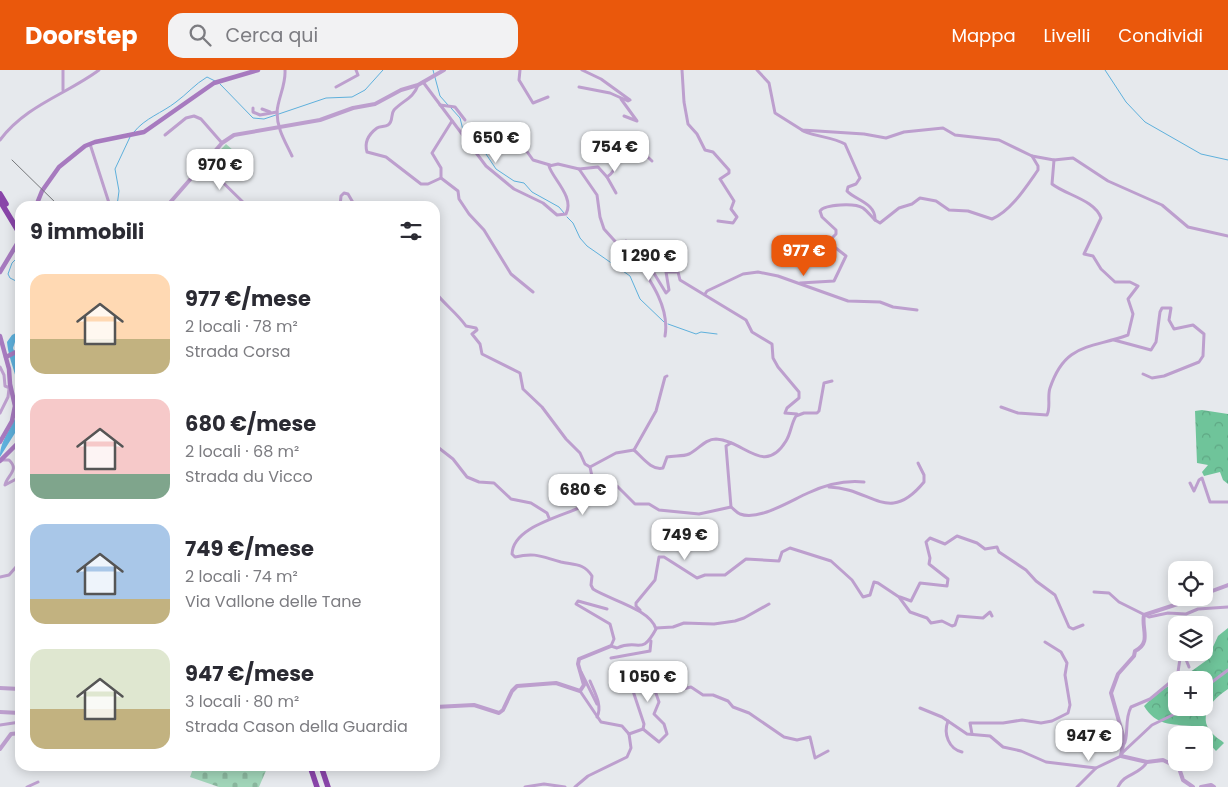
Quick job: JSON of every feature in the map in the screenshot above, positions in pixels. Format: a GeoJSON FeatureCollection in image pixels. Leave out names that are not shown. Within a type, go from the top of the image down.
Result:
{"type":"FeatureCollection","features":[{"type":"Feature","properties":{"kind":"highway"},"geometry":{"type":"LineString","coordinates":[[0,194],[15,219]]}},
{"type":"Feature","properties":{"kind":"highway"},"geometry":{"type":"LineString","coordinates":[[0,201],[15,226]]}},
{"type":"Feature","properties":{"kind":"highway"},"geometry":{"type":"LineString","coordinates":[[312,771],[317,787]]}},
{"type":"Feature","properties":{"kind":"highway"},"geometry":{"type":"LineString","coordinates":[[323,771],[328,787]]}},
{"type":"Feature","properties":{"kind":"main road"},"geometry":{"type":"LineString","coordinates":[[39,201],[48,183],[64,162],[90,144],[144,132],[214,83],[258,70]]}},
{"type":"Feature","properties":{"kind":"main road"},"geometry":{"type":"LineString","coordinates":[[0,272],[15,247]]}},
{"type":"Feature","properties":{"kind":"main road"},"geometry":{"type":"LineString","coordinates":[[0,336],[15,404],[14,414],[0,442]]}},
{"type":"Feature","properties":{"kind":"main road"},"geometry":{"type":"LineString","coordinates":[[6,357],[15,352]]}},
{"type":"Feature","properties":{"kind":"main road"},"geometry":{"type":"LineString","coordinates":[[0,461],[15,447]]}},
{"type":"Feature","properties":{"kind":"street"},"geometry":{"type":"LineString","coordinates":[[63,70],[63,90]]}},
{"type":"Feature","properties":{"kind":"street"},"geometry":{"type":"LineString","coordinates":[[0,140],[26,114],[63,90],[84,81],[100,70]]}},
{"type":"Feature","properties":{"kind":"street"},"geometry":{"type":"LineString","coordinates":[[285,70],[283,91],[278,111],[278,127],[292,156]]}},
{"type":"Feature","properties":{"kind":"street"},"geometry":{"type":"LineString","coordinates":[[336,87],[358,75],[356,70]]}},
{"type":"Feature","properties":{"kind":"street"},"geometry":{"type":"LineString","coordinates":[[171,201],[222,143],[234,135],[320,120],[353,108],[375,104],[401,90],[418,85],[444,70]]}},
{"type":"Feature","properties":{"kind":"street"},"geometry":{"type":"LineString","coordinates":[[520,70],[520,80],[533,103],[548,96]]}},
{"type":"Feature","properties":{"kind":"street"},"geometry":{"type":"LineString","coordinates":[[579,87],[610,93],[621,99],[630,100],[602,80],[582,70]]}},
{"type":"Feature","properties":{"kind":"street"},"geometry":{"type":"LineString","coordinates":[[682,70],[684,102],[690,128],[697,134],[705,150],[713,152],[728,170],[728,173],[720,179],[734,201],[731,209],[736,217],[733,223],[718,220]]}},
{"type":"Feature","properties":{"kind":"street"},"geometry":{"type":"LineString","coordinates":[[757,70],[769,84],[775,113],[807,134],[826,136],[845,144],[860,178],[856,184],[848,187],[847,191],[864,202],[875,215],[875,220]]}},
{"type":"Feature","properties":{"kind":"street"},"geometry":{"type":"LineString","coordinates":[[423,82],[493,173],[514,189],[543,203],[557,215],[564,215],[568,210],[566,198],[561,184],[549,168],[550,165]]}},
{"type":"Feature","properties":{"kind":"street"},"geometry":{"type":"LineString","coordinates":[[418,85],[416,91],[394,110],[391,121],[387,126],[376,128],[369,136],[366,144],[367,152],[386,157],[421,184],[428,184],[441,178]]}},
{"type":"Feature","properties":{"kind":"street"},"geometry":{"type":"LineString","coordinates":[[621,99],[637,120],[624,116]]}},
{"type":"Feature","properties":{"kind":"street"},"geometry":{"type":"LineString","coordinates":[[439,104],[453,106],[465,120]]}},
{"type":"Feature","properties":{"kind":"street"},"geometry":{"type":"LineString","coordinates":[[253,108],[253,112],[260,114],[278,111]]}},
{"type":"Feature","properties":{"kind":"street"},"geometry":{"type":"LineString","coordinates":[[262,109],[268,112],[278,111]]}},
{"type":"Feature","properties":{"kind":"street"},"geometry":{"type":"LineString","coordinates":[[165,135],[186,118],[194,116],[201,119],[222,143]]}},
{"type":"Feature","properties":{"kind":"street"},"geometry":{"type":"LineString","coordinates":[[441,178],[441,168],[432,153],[452,121]]}},
{"type":"Feature","properties":{"kind":"street"},"geometry":{"type":"LineString","coordinates":[[516,125],[511,129],[533,160],[579,170],[596,167],[607,177],[616,193]]}},
{"type":"Feature","properties":{"kind":"street"},"geometry":{"type":"LineString","coordinates":[[802,130],[864,134],[886,138],[904,132],[943,128],[955,135],[999,140],[1032,156],[1054,160],[1073,158],[1108,181],[1162,205],[1188,227],[1228,236]]}},
{"type":"Feature","properties":{"kind":"street"},"geometry":{"type":"LineString","coordinates":[[607,177],[615,169],[619,156],[629,142],[633,143],[652,161]]}},
{"type":"Feature","properties":{"kind":"street"},"geometry":{"type":"LineString","coordinates":[[90,144],[108,201]]}},
{"type":"Feature","properties":{"kind":"street"},"geometry":{"type":"LineString","coordinates":[[798,284],[834,280],[846,256],[832,245],[831,239],[836,234],[836,230],[821,215],[820,211],[823,208],[831,205],[862,207],[875,220],[882,223],[899,208],[912,204],[918,198],[936,201],[949,210],[968,211],[992,219],[1004,212],[1038,170],[1038,166],[1032,156]]}},
{"type":"Feature","properties":{"kind":"street"},"geometry":{"type":"LineString","coordinates":[[1001,407],[1018,413],[1046,415],[1049,391],[1058,370],[1067,357],[1088,346],[1128,335],[1133,314],[1128,299],[1138,286],[1130,282],[1115,282],[1101,269],[1093,256],[1084,254],[1101,218],[1099,212],[1083,200],[1052,184],[1054,160]]}},
{"type":"Feature","properties":{"kind":"street"},"geometry":{"type":"LineString","coordinates":[[204,164],[242,201]]}},
{"type":"Feature","properties":{"kind":"street"},"geometry":{"type":"LineString","coordinates":[[579,170],[597,195],[604,229],[631,259],[635,259]]}},
{"type":"Feature","properties":{"kind":"street"},"geometry":{"type":"LineString","coordinates":[[441,178],[458,191],[459,199],[469,214],[484,230],[511,274],[533,292]]}},
{"type":"Feature","properties":{"kind":"street"},"geometry":{"type":"LineString","coordinates":[[341,201],[343,193],[348,194],[352,201]]}},
{"type":"Feature","properties":{"kind":"street"},"geometry":{"type":"LineString","coordinates":[[666,336],[667,324],[652,284],[625,244],[626,241],[652,270],[668,293],[666,272],[678,272],[680,280],[746,320],[752,332],[772,344],[773,358],[778,367],[797,388],[799,398],[785,411],[787,415],[817,413],[824,383],[832,381]]}},
{"type":"Feature","properties":{"kind":"street"},"geometry":{"type":"LineString","coordinates":[[705,294],[708,290],[752,272],[778,276],[848,301],[880,302],[893,307],[916,310]]}},
{"type":"Feature","properties":{"kind":"street"},"geometry":{"type":"LineString","coordinates":[[440,298],[466,326],[476,328],[477,330],[472,334],[480,344],[482,354],[520,374],[523,389],[542,406],[566,439],[580,453],[585,464],[590,467]]}},
{"type":"Feature","properties":{"kind":"street"},"geometry":{"type":"LineString","coordinates":[[1113,339],[1150,350],[1156,342],[1160,312],[1162,308],[1167,307],[1171,308],[1169,320],[1174,329],[1194,325],[1204,334],[1203,356],[1200,362],[1164,376],[1152,378],[1143,374]]}},
{"type":"Feature","properties":{"kind":"street"},"geometry":{"type":"LineString","coordinates":[[0,367],[4,374],[5,386],[10,388],[0,414]]}},
{"type":"Feature","properties":{"kind":"street"},"geometry":{"type":"LineString","coordinates":[[590,467],[616,453],[634,450],[641,442],[656,411],[665,377],[667,376]]}},
{"type":"Feature","properties":{"kind":"street"},"geometry":{"type":"LineString","coordinates":[[634,450],[652,466],[661,469],[667,457],[689,454],[710,440],[732,443],[760,456],[770,457],[778,452],[786,441],[797,414]]}},
{"type":"Feature","properties":{"kind":"street"},"geometry":{"type":"LineString","coordinates":[[731,507],[726,446],[732,443]]}},
{"type":"Feature","properties":{"kind":"street"},"geometry":{"type":"LineString","coordinates":[[440,449],[453,459],[467,477],[479,482],[494,483],[511,499],[532,503],[547,513],[548,518]]}},
{"type":"Feature","properties":{"kind":"street"},"geometry":{"type":"LineString","coordinates":[[0,461],[9,460],[13,466],[13,473],[5,485],[15,480]]}},
{"type":"Feature","properties":{"kind":"street"},"geometry":{"type":"LineString","coordinates":[[823,488],[836,487],[896,505],[908,499],[924,482],[924,475],[918,463]]}},
{"type":"Feature","properties":{"kind":"street"},"geometry":{"type":"LineString","coordinates":[[590,467],[592,500],[587,505],[548,518],[517,541],[512,550],[512,556],[540,555],[580,565],[592,576],[591,585],[593,589],[644,614]]}},
{"type":"Feature","properties":{"kind":"street"},"geometry":{"type":"LineString","coordinates":[[1190,483],[1194,492],[1198,480],[1202,478],[1210,502],[1228,502]]}},
{"type":"Feature","properties":{"kind":"street"},"geometry":{"type":"LineString","coordinates":[[592,489],[603,483],[614,485],[635,504],[649,504],[659,510],[699,514],[731,507],[743,514],[767,513],[780,504],[790,503],[823,488],[847,481],[864,482]]}},
{"type":"Feature","properties":{"kind":"street"},"geometry":{"type":"LineString","coordinates":[[656,628],[636,605],[655,580],[659,557],[664,557],[697,578],[705,575],[725,575],[746,559],[779,561],[782,552],[787,548],[831,561],[852,580],[863,597],[870,595],[874,582],[911,601],[920,583],[944,587],[948,585],[947,578],[930,564],[926,542],[930,538],[945,544],[957,536],[985,548],[997,547],[1000,553],[1026,570],[1036,582],[1058,598],[1068,627],[1075,628],[1083,625]]}},
{"type":"Feature","properties":{"kind":"street"},"geometry":{"type":"LineString","coordinates":[[0,577],[9,575],[15,567]]}},
{"type":"Feature","properties":{"kind":"street"},"geometry":{"type":"LineString","coordinates":[[1213,591],[1228,585]]}},
{"type":"Feature","properties":{"kind":"street"},"geometry":{"type":"LineString","coordinates":[[1094,592],[1109,593],[1119,602],[1149,617],[1168,613],[1186,614],[1198,609],[1228,607]]}},
{"type":"Feature","properties":{"kind":"street"},"geometry":{"type":"LineString","coordinates":[[900,597],[910,612],[927,618],[932,623],[942,621],[952,626],[955,625],[958,616],[983,618],[990,612],[992,616]]}},
{"type":"Feature","properties":{"kind":"street"},"geometry":{"type":"LineString","coordinates":[[607,609],[578,602],[576,604],[610,624],[614,639],[611,646]]}},
{"type":"Feature","properties":{"kind":"street"},"geometry":{"type":"LineString","coordinates":[[656,628],[674,627],[684,623],[714,624],[734,621],[744,618],[769,604]]}},
{"type":"Feature","properties":{"kind":"street"},"geometry":{"type":"LineString","coordinates":[[1144,615],[1172,606]]}},
{"type":"Feature","properties":{"kind":"street"},"geometry":{"type":"LineString","coordinates":[[1124,744],[1111,693],[1123,667],[1145,641],[1144,615]]}},
{"type":"Feature","properties":{"kind":"street"},"geometry":{"type":"LineString","coordinates":[[611,658],[650,652],[651,640],[656,628]]}},
{"type":"Feature","properties":{"kind":"street"},"geometry":{"type":"LineString","coordinates":[[580,691],[584,685],[579,670],[579,660],[583,655],[611,646],[617,648],[626,644],[642,646],[651,640]]}},
{"type":"Feature","properties":{"kind":"street"},"geometry":{"type":"LineString","coordinates":[[972,734],[970,723],[1003,723],[1022,720],[1046,723],[1068,713],[1070,705],[1065,675],[1067,663],[1061,652],[1045,642]]}},
{"type":"Feature","properties":{"kind":"street"},"geometry":{"type":"LineString","coordinates":[[1121,755],[1126,739],[1126,718],[1131,707],[1150,699],[1173,680],[1178,672],[1180,661]]}},
{"type":"Feature","properties":{"kind":"street"},"geometry":{"type":"LineString","coordinates":[[1186,661],[1189,667]]}},
{"type":"Feature","properties":{"kind":"street"},"geometry":{"type":"LineString","coordinates":[[579,670],[598,704]]}},
{"type":"Feature","properties":{"kind":"street"},"geometry":{"type":"LineString","coordinates":[[1213,681],[1228,670]]}},
{"type":"Feature","properties":{"kind":"street"},"geometry":{"type":"LineString","coordinates":[[590,681],[600,711],[597,717]]}},
{"type":"Feature","properties":{"kind":"street"},"geometry":{"type":"LineString","coordinates":[[440,707],[474,705],[499,713],[503,710],[513,689],[519,686],[556,683],[580,691],[590,702],[597,717],[605,724],[622,726],[630,734],[631,748],[627,757],[588,776],[575,787]]}},
{"type":"Feature","properties":{"kind":"street"},"geometry":{"type":"LineString","coordinates":[[643,729],[659,742],[667,734],[664,724],[654,714],[659,702],[653,684],[683,689],[691,687],[703,695],[728,701],[733,707],[749,713],[784,737],[797,740],[808,737],[813,745],[815,758],[828,751]]}},
{"type":"Feature","properties":{"kind":"street"},"geometry":{"type":"LineString","coordinates":[[0,688],[15,689]]}},
{"type":"Feature","properties":{"kind":"street"},"geometry":{"type":"LineString","coordinates":[[633,691],[644,724],[643,729]]}},
{"type":"Feature","properties":{"kind":"street"},"geometry":{"type":"LineString","coordinates":[[920,708],[948,721],[962,732],[986,734],[1003,747],[1021,751],[1046,762],[1096,768]]}},
{"type":"Feature","properties":{"kind":"street"},"geometry":{"type":"LineString","coordinates":[[0,712],[15,713]]}},
{"type":"Feature","properties":{"kind":"street"},"geometry":{"type":"LineString","coordinates":[[1077,787],[1096,768],[1121,755],[1152,725],[1171,716]]}},
{"type":"Feature","properties":{"kind":"street"},"geometry":{"type":"LineString","coordinates":[[948,721],[946,726],[950,745],[955,750],[962,752]]}},
{"type":"Feature","properties":{"kind":"street"},"geometry":{"type":"LineString","coordinates":[[0,725],[15,723]]}},
{"type":"Feature","properties":{"kind":"street"},"geometry":{"type":"LineString","coordinates":[[630,734],[643,729]]}},
{"type":"Feature","properties":{"kind":"street"},"geometry":{"type":"LineString","coordinates":[[0,749],[11,734],[15,734]]}},
{"type":"Feature","properties":{"kind":"street"},"geometry":{"type":"LineString","coordinates":[[1121,755],[1147,762],[1161,759],[1178,768],[1183,780],[1193,787]]}},
{"type":"Feature","properties":{"kind":"street"},"geometry":{"type":"LineString","coordinates":[[1118,787],[1124,778],[1139,772],[1147,762]]}},
{"type":"Feature","properties":{"kind":"street"},"geometry":{"type":"LineString","coordinates":[[27,787],[38,782]]}},
{"type":"Feature","properties":{"kind":"street"},"geometry":{"type":"LineString","coordinates":[[525,787],[551,784],[565,787]]}},
{"type":"Feature","properties":{"kind":"street"},"geometry":{"type":"LineString","coordinates":[[1201,787],[1211,785],[1214,787]]}},
{"type":"Feature","properties":{"kind":"green space"},"geometry":{"type":"Polygon","coordinates":[[[226,144],[234,151],[221,165],[214,157],[226,144]]]}},
{"type":"Feature","properties":{"kind":"green space"},"geometry":{"type":"Polygon","coordinates":[[[1202,410],[1228,414],[1228,484],[1223,480],[1220,472],[1204,476],[1202,472],[1208,465],[1197,463],[1195,411],[1202,410]]]}},
{"type":"Feature","properties":{"kind":"green space"},"geometry":{"type":"Polygon","coordinates":[[[1228,628],[1228,689],[1213,702],[1213,671],[1192,671],[1206,661],[1213,661],[1213,647],[1218,636],[1228,628]]]}},
{"type":"Feature","properties":{"kind":"green space"},"geometry":{"type":"Polygon","coordinates":[[[1168,686],[1168,716],[1206,716],[1207,726],[1171,724],[1159,721],[1144,706],[1155,695],[1168,686]]]}},
{"type":"Feature","properties":{"kind":"green space"},"geometry":{"type":"Polygon","coordinates":[[[1213,734],[1224,743],[1216,751],[1213,748],[1213,734]]]}},
{"type":"Feature","properties":{"kind":"green space"},"geometry":{"type":"Polygon","coordinates":[[[192,771],[266,771],[259,787],[219,787],[190,777],[192,771]]]}},
{"type":"Feature","properties":{"kind":"water"},"geometry":{"type":"Polygon","coordinates":[[[15,334],[13,348],[15,354],[15,375],[7,342],[15,334]]]}},
{"type":"Feature","properties":{"kind":"water"},"geometry":{"type":"Polygon","coordinates":[[[15,419],[15,433],[0,457],[1,450],[5,437],[15,419]]]}},
{"type":"Feature","properties":{"kind":"waterway"},"geometry":{"type":"LineString","coordinates":[[220,84],[253,118],[264,119],[326,98],[352,97],[365,90],[383,70]]}},
{"type":"Feature","properties":{"kind":"waterway"},"geometry":{"type":"LineString","coordinates":[[433,70],[440,96],[448,105]]}},
{"type":"Feature","properties":{"kind":"waterway"},"geometry":{"type":"LineString","coordinates":[[1105,70],[1126,102],[1145,122],[1201,154],[1228,160]]}},
{"type":"Feature","properties":{"kind":"waterway"},"geometry":{"type":"LineString","coordinates":[[134,132],[148,119],[171,106],[207,77],[217,82]]}},
{"type":"Feature","properties":{"kind":"waterway"},"geometry":{"type":"LineString","coordinates":[[451,108],[460,118],[463,130],[476,139],[496,169],[514,181],[524,183],[532,192],[559,207],[564,213]]}},
{"type":"Feature","properties":{"kind":"waterway"},"geometry":{"type":"LineString","coordinates":[[118,201],[119,191],[115,169],[130,137]]}},
{"type":"Feature","properties":{"kind":"waterway"},"geometry":{"type":"LineString","coordinates":[[567,217],[573,223],[580,238],[587,246],[630,276],[640,299],[664,322]]}},
{"type":"Feature","properties":{"kind":"waterway"},"geometry":{"type":"LineString","coordinates":[[15,260],[8,274],[10,278],[15,280]]}},
{"type":"Feature","properties":{"kind":"waterway"},"geometry":{"type":"LineString","coordinates":[[668,324],[696,334],[701,332],[717,334]]}},
{"type":"Feature","properties":{"kind":"railway"},"geometry":{"type":"LineString","coordinates":[[12,160],[54,201]]}}]}
